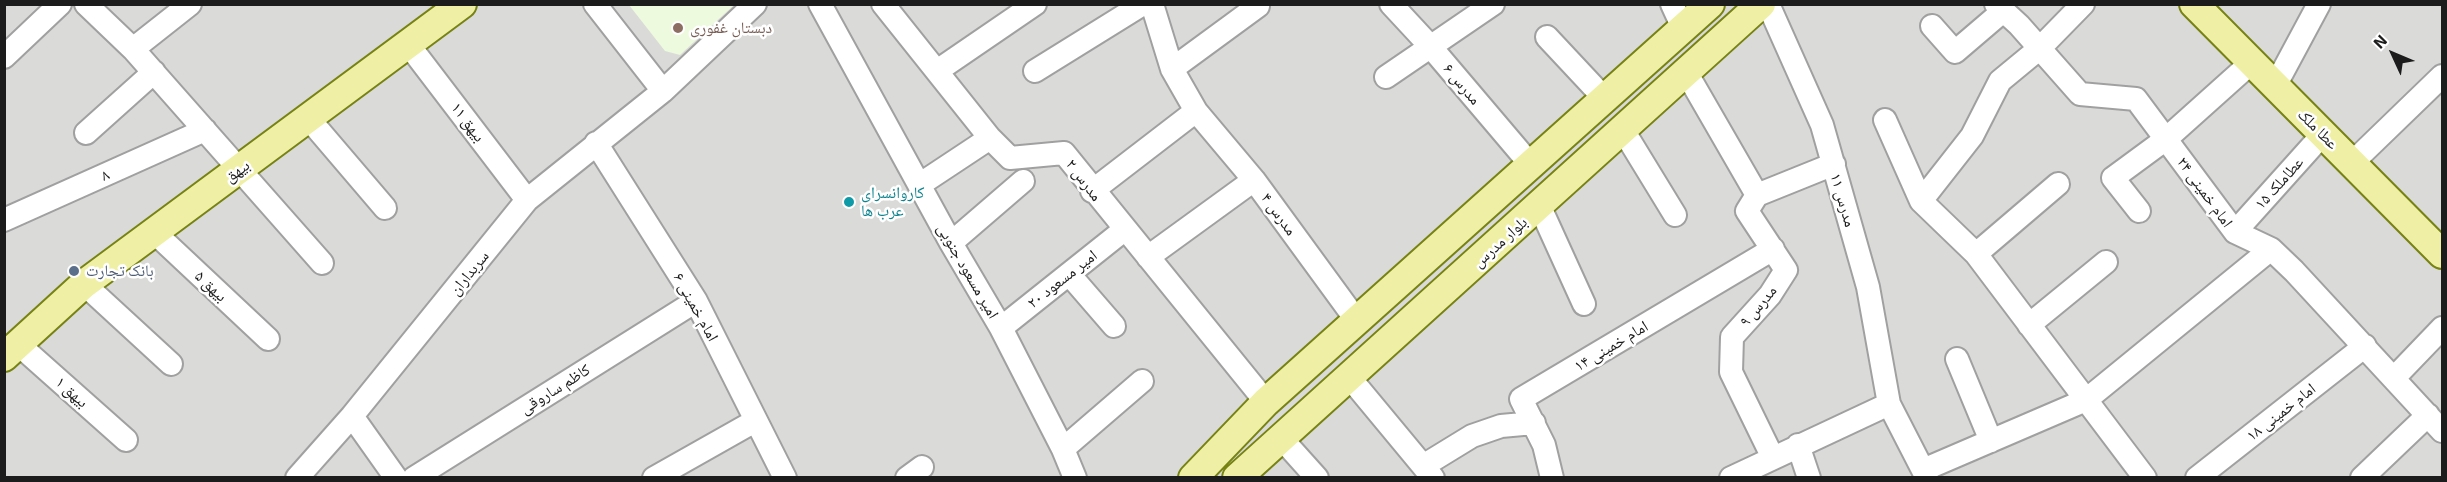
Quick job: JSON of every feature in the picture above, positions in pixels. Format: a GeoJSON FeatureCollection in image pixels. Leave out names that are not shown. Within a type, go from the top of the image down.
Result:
{"type":"FeatureCollection","features":[{"type":"Feature","properties":{"kind":"main road","name":"بیهق"},"geometry":{"type":"LineString","coordinates":[[9,349],[84,284],[462,4]]}},
{"type":"Feature","properties":{"kind":"main road"},"geometry":{"type":"LineString","coordinates":[[1193,477],[1266,402],[1605,99],[1677,16],[1710,4]]}},
{"type":"Feature","properties":{"kind":"main road","name":"بلوار مدرس"},"geometry":{"type":"LineString","coordinates":[[1238,477],[1761,4]]}},
{"type":"Feature","properties":{"kind":"main road","name":"عطا ملک"},"geometry":{"type":"LineString","coordinates":[[2194,4],[2442,254]]}},
{"type":"Feature","properties":{"kind":"main road"},"geometry":{"type":"LineString","coordinates":[[1531,165],[1547,198]]}},
{"type":"Feature","properties":{"kind":"street"},"geometry":{"type":"LineString","coordinates":[[4,57],[60,4]]}},
{"type":"Feature","properties":{"kind":"street"},"geometry":{"type":"LineString","coordinates":[[86,4],[154,72],[322,263]]}},
{"type":"Feature","properties":{"kind":"street"},"geometry":{"type":"LineString","coordinates":[[133,49],[190,4]]}},
{"type":"Feature","properties":{"kind":"street"},"geometry":{"type":"LineString","coordinates":[[596,4],[663,92]]}},
{"type":"Feature","properties":{"kind":"street","name":"سربداران"},"geometry":{"type":"LineString","coordinates":[[297,477],[352,416],[527,200],[663,92],[755,4]]}},
{"type":"Feature","properties":{"kind":"street","name":"امیر مسعود جنوبی"},"geometry":{"type":"LineString","coordinates":[[820,4],[1000,328],[1063,449],[1074,477]]}},
{"type":"Feature","properties":{"kind":"street","name":"مدرس ۲"},"geometry":{"type":"LineString","coordinates":[[884,4],[990,138],[1010,158],[1064,153],[1092,191],[1266,402]]}},
{"type":"Feature","properties":{"kind":"street"},"geometry":{"type":"LineString","coordinates":[[937,71],[1035,4]]}},
{"type":"Feature","properties":{"kind":"street"},"geometry":{"type":"LineString","coordinates":[[1035,71],[1143,4]]}},
{"type":"Feature","properties":{"kind":"street","name":"مدرس ۴"},"geometry":{"type":"LineString","coordinates":[[1152,4],[1172,69],[1196,111],[1254,180],[1357,321]]}},
{"type":"Feature","properties":{"kind":"street","name":"مدرس ۶"},"geometry":{"type":"LineString","coordinates":[[1391,4],[1430,46],[1531,165]]}},
{"type":"Feature","properties":{"kind":"street"},"geometry":{"type":"LineString","coordinates":[[1386,77],[1493,4]]}},
{"type":"Feature","properties":{"kind":"street","name":"مدرس ۱۱"},"geometry":{"type":"LineString","coordinates":[[1768,4],[1822,125],[1868,287],[1889,404],[1925,474]]}},
{"type":"Feature","properties":{"kind":"street"},"geometry":{"type":"LineString","coordinates":[[1921,201],[1972,136],[2000,81],[2040,48],[2083,4]]}},
{"type":"Feature","properties":{"kind":"street"},"geometry":{"type":"LineString","coordinates":[[2275,86],[2319,4]]}},
{"type":"Feature","properties":{"kind":"street"},"geometry":{"type":"LineString","coordinates":[[1172,69],[1258,6]]}},
{"type":"Feature","properties":{"kind":"street"},"geometry":{"type":"LineString","coordinates":[[1932,26],[1955,52],[2000,8]]}},
{"type":"Feature","properties":{"kind":"street","name":"امام خمینی ۲۴"},"geometry":{"type":"LineString","coordinates":[[2000,8],[2040,48],[2080,94],[2136,99],[2235,232],[2271,249],[2435,423]]}},
{"type":"Feature","properties":{"kind":"street"},"geometry":{"type":"LineString","coordinates":[[1547,37],[1605,99]]}},
{"type":"Feature","properties":{"kind":"street","name":"بیهق ۱۱"},"geometry":{"type":"LineString","coordinates":[[408,44],[527,200]]}},
{"type":"Feature","properties":{"kind":"street"},"geometry":{"type":"LineString","coordinates":[[2139,211],[2113,178],[2166,139],[2252,62]]}},
{"type":"Feature","properties":{"kind":"street"},"geometry":{"type":"LineString","coordinates":[[86,133],[154,72]]}},
{"type":"Feature","properties":{"kind":"street"},"geometry":{"type":"LineString","coordinates":[[1686,72],[1757,195],[1834,164]]}},
{"type":"Feature","properties":{"kind":"street"},"geometry":{"type":"LineString","coordinates":[[2352,163],[2442,76]]}},
{"type":"Feature","properties":{"kind":"street"},"geometry":{"type":"LineString","coordinates":[[1092,191],[1196,111]]}},
{"type":"Feature","properties":{"kind":"street"},"geometry":{"type":"LineString","coordinates":[[309,119],[385,208]]}},
{"type":"Feature","properties":{"kind":"street"},"geometry":{"type":"LineString","coordinates":[[1885,120],[1921,201],[1976,254],[2145,477]]}},
{"type":"Feature","properties":{"kind":"street","name":"۸"},"geometry":{"type":"LineString","coordinates":[[4,220],[205,130]]}},
{"type":"Feature","properties":{"kind":"street"},"geometry":{"type":"LineString","coordinates":[[1623,130],[1676,215]]}},
{"type":"Feature","properties":{"kind":"street","name":"عطاملک ۱۵"},"geometry":{"type":"LineString","coordinates":[[2235,232],[2324,134]]}},
{"type":"Feature","properties":{"kind":"street"},"geometry":{"type":"LineString","coordinates":[[919,185],[990,138]]}},
{"type":"Feature","properties":{"kind":"street","name":"امام خمینی ۶"},"geometry":{"type":"LineString","coordinates":[[596,143],[696,301],[755,422],[785,477]]}},
{"type":"Feature","properties":{"kind":"street"},"geometry":{"type":"LineString","coordinates":[[1148,257],[1254,180]]}},
{"type":"Feature","properties":{"kind":"street"},"geometry":{"type":"LineString","coordinates":[[951,243],[1023,181]]}},
{"type":"Feature","properties":{"kind":"street"},"geometry":{"type":"LineString","coordinates":[[1976,254],[2058,184]]}},
{"type":"Feature","properties":{"kind":"street","name":"مدرس ۹"},"geometry":{"type":"LineString","coordinates":[[1757,195],[1747,211],[1786,270],[1770,295],[1732,338],[1731,372],[1772,456]]}},
{"type":"Feature","properties":{"kind":"street"},"geometry":{"type":"LineString","coordinates":[[1547,198],[1584,304]]}},
{"type":"Feature","properties":{"kind":"street","name":"امیر مسعود ۲۰"},"geometry":{"type":"LineString","coordinates":[[1000,328],[1124,230]]}},
{"type":"Feature","properties":{"kind":"street","name":"بیهق ۵"},"geometry":{"type":"LineString","coordinates":[[155,233],[268,339]]}},
{"type":"Feature","properties":{"kind":"street","name":"امام خمینی ۱۴"},"geometry":{"type":"LineString","coordinates":[[1552,477],[1544,445],[1521,399],[1773,249]]}},
{"type":"Feature","properties":{"kind":"street"},"geometry":{"type":"LineString","coordinates":[[1925,474],[1991,441],[2086,400],[2271,249]]}},
{"type":"Feature","properties":{"kind":"street"},"geometry":{"type":"LineString","coordinates":[[2030,325],[2106,262]]}},
{"type":"Feature","properties":{"kind":"street"},"geometry":{"type":"LineString","coordinates":[[1068,274],[1114,326]]}},
{"type":"Feature","properties":{"kind":"street"},"geometry":{"type":"LineString","coordinates":[[84,284],[171,364]]}},
{"type":"Feature","properties":{"kind":"street","name":"کاظم ساروقی"},"geometry":{"type":"LineString","coordinates":[[414,477],[696,301]]}},
{"type":"Feature","properties":{"kind":"street"},"geometry":{"type":"LineString","coordinates":[[2394,378],[2442,328]]}},
{"type":"Feature","properties":{"kind":"street","name":"امام خمینی ۱۸"},"geometry":{"type":"LineString","coordinates":[[2197,477],[2364,346]]}},
{"type":"Feature","properties":{"kind":"street","name":"بیهق ۱"},"geometry":{"type":"LineString","coordinates":[[9,349],[126,440]]}},
{"type":"Feature","properties":{"kind":"street"},"geometry":{"type":"LineString","coordinates":[[1957,358],[1991,441]]}},
{"type":"Feature","properties":{"kind":"street"},"geometry":{"type":"LineString","coordinates":[[1350,378],[1428,472],[1472,435],[1501,426],[1534,423]]}},
{"type":"Feature","properties":{"kind":"street"},"geometry":{"type":"LineString","coordinates":[[1063,449],[1142,381]]}},
{"type":"Feature","properties":{"kind":"street"},"geometry":{"type":"LineString","coordinates":[[1731,477],[1772,456],[1889,404]]}},
{"type":"Feature","properties":{"kind":"street"},"geometry":{"type":"LineString","coordinates":[[352,416],[396,477]]}},
{"type":"Feature","properties":{"kind":"street"},"geometry":{"type":"LineString","coordinates":[[654,477],[755,422]]}},
{"type":"Feature","properties":{"kind":"street"},"geometry":{"type":"LineString","coordinates":[[2362,477],[2435,423]]}},
{"type":"Feature","properties":{"kind":"street"},"geometry":{"type":"LineString","coordinates":[[1282,439],[1317,477]]}},
{"type":"Feature","properties":{"kind":"street"},"geometry":{"type":"LineString","coordinates":[[1798,445],[1809,477]]}},
{"type":"Feature","properties":{"kind":"shaded area"},"geometry":{"type":"Polygon","coordinates":[[[5,5],[2442,5],[2442,477],[5,477],[5,5]]]}},
{"type":"Feature","properties":{"kind":"shaded area","name":"دبستان غفوری"},"geometry":{"type":"Polygon","coordinates":[[[629,5],[734,5],[680,55],[665,51],[629,5]]]}},
{"type":"Feature","properties":{"kind":"place","name":"دبستان غفوری"},"geometry":{"type":"Point","coordinates":[678,28]}},
{"type":"Feature","properties":{"kind":"place","name":"کاروانسرای عرب ها"},"geometry":{"type":"Point","coordinates":[849,202]}},
{"type":"Feature","properties":{"kind":"place","name":"بانک تجارت"},"geometry":{"type":"Point","coordinates":[74,271]}}]}
